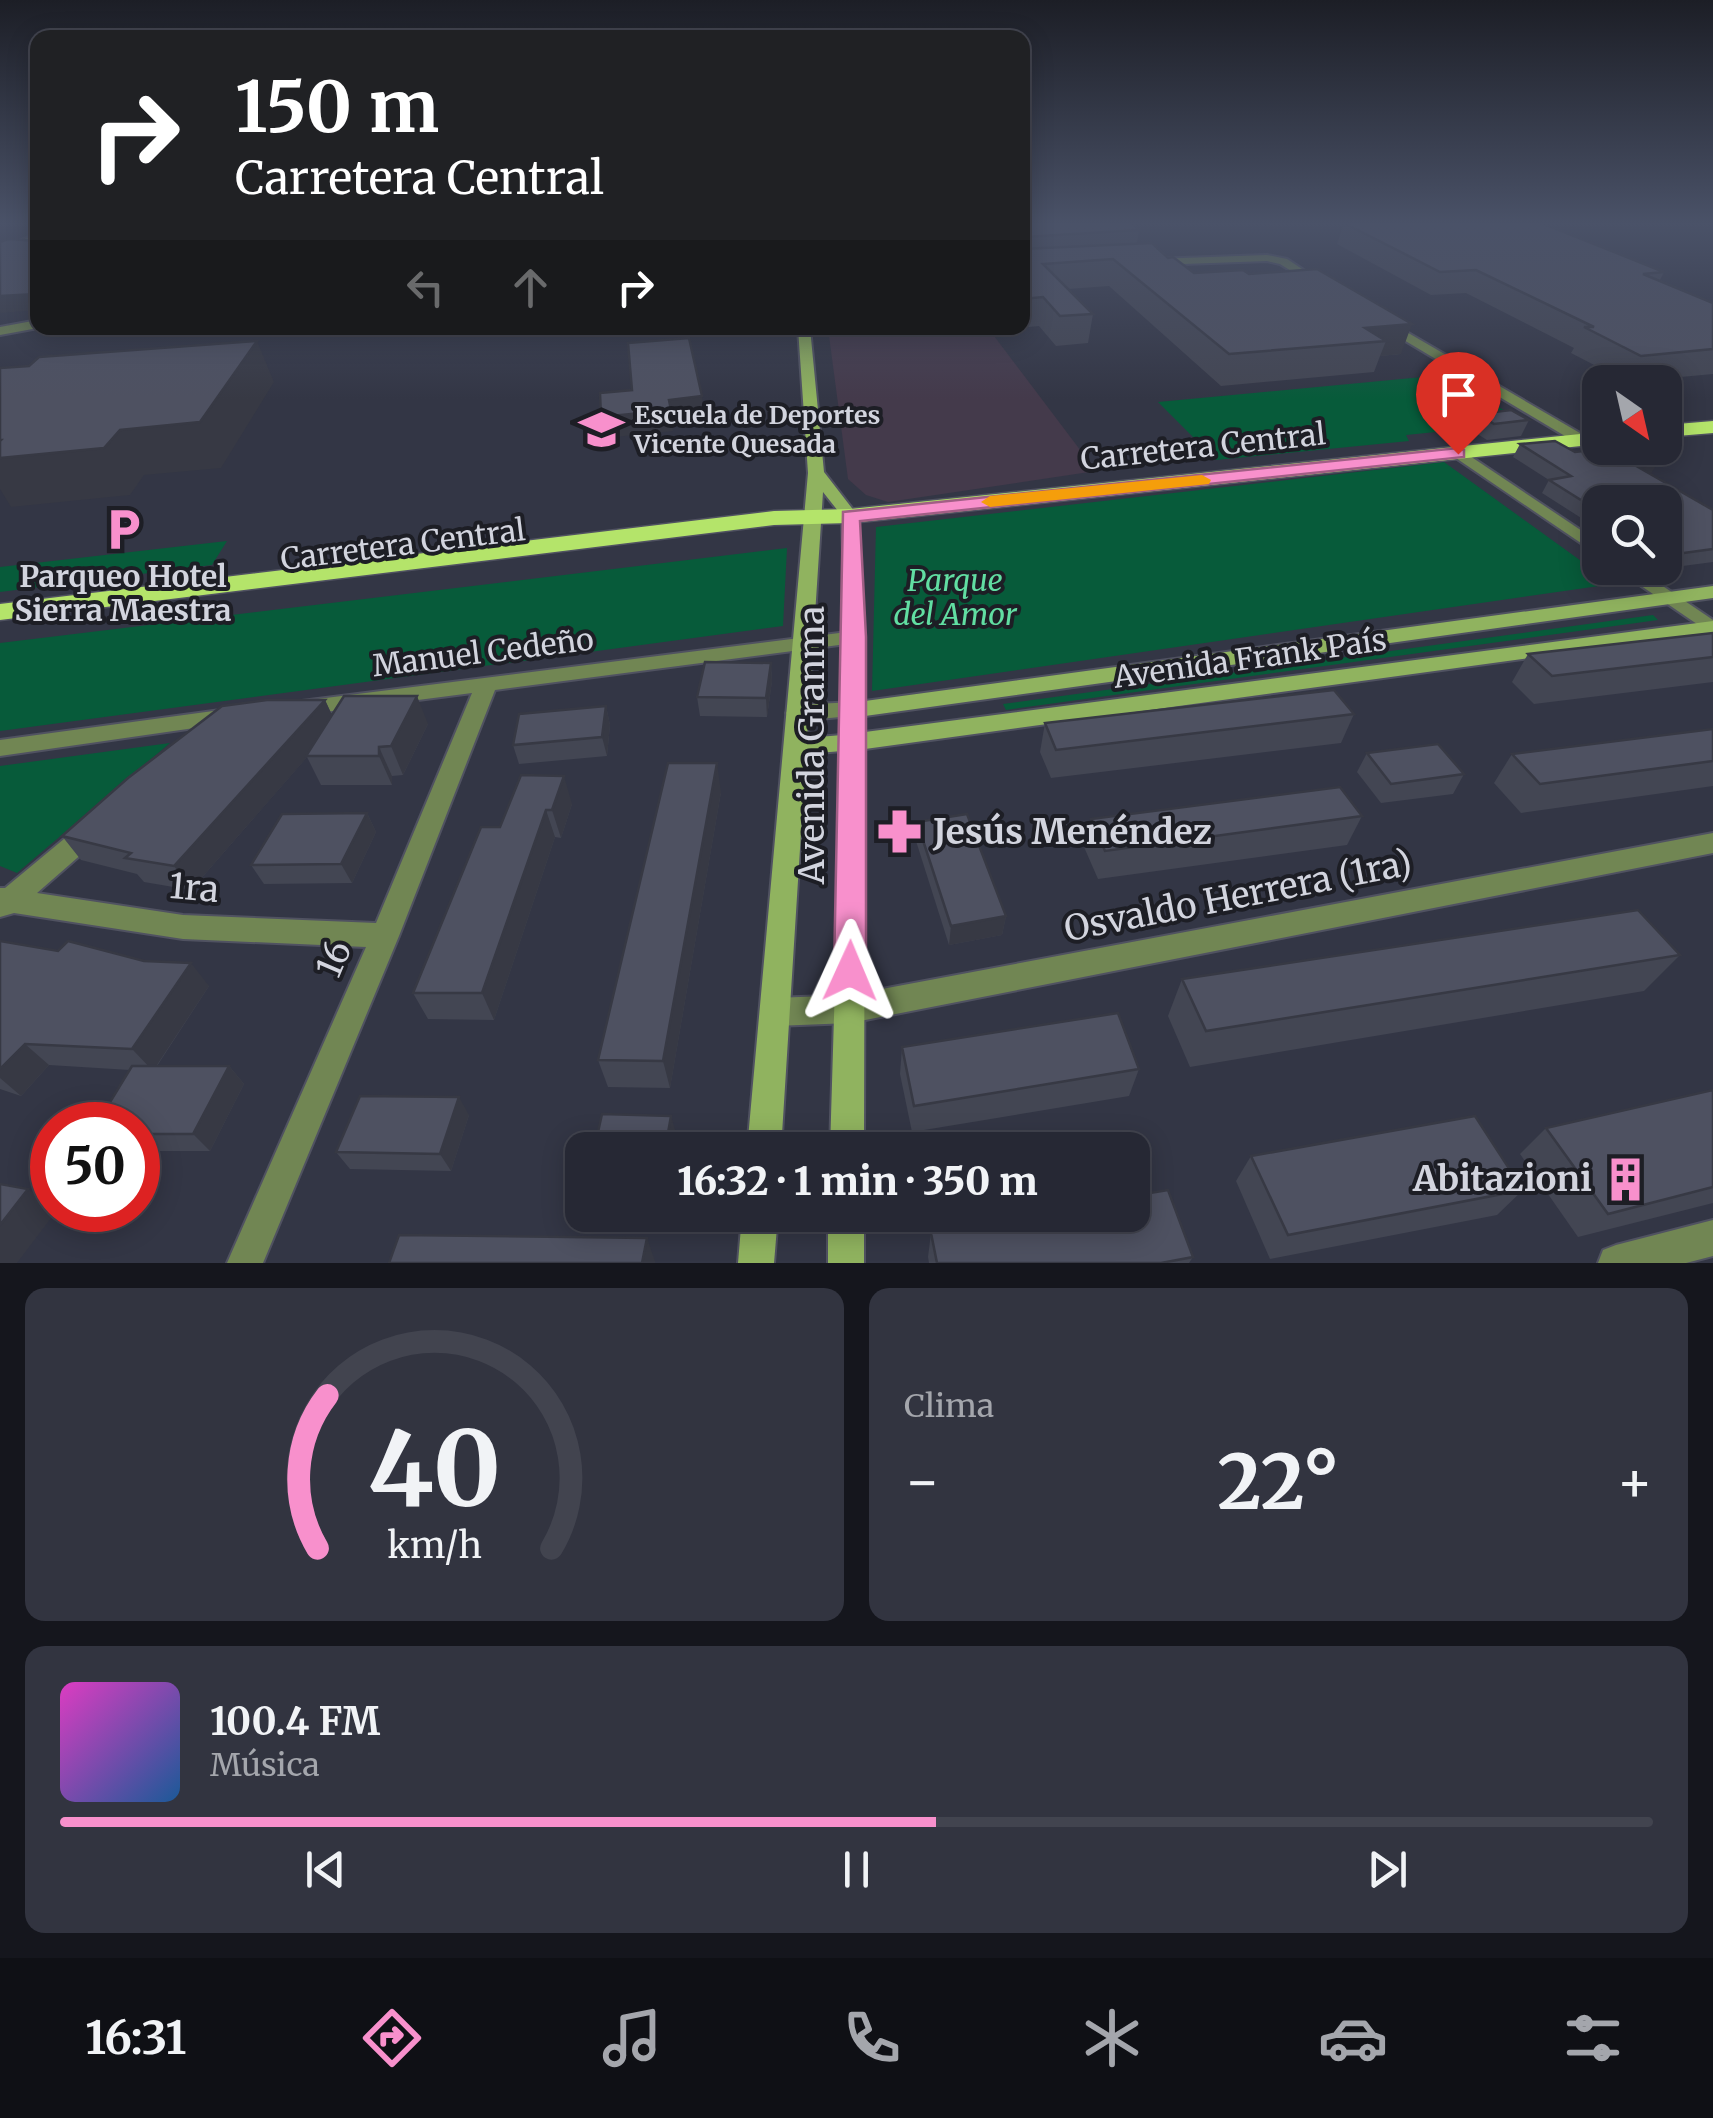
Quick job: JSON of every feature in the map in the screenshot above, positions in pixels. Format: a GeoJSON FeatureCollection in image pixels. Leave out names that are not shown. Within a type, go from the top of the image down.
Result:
{"type":"FeatureCollection","features":[{"type":"Feature","properties":{"kind":"highway"},"geometry":{"type":"LineString","coordinates":[[1682,429],[1713,426]]}},
{"type":"Feature","properties":{"kind":"highway","name":"Carretera Central"},"geometry":{"type":"LineString","coordinates":[[0,612],[774,518],[812,520],[1582,439]]}},
{"type":"Feature","properties":{"kind":"highway","name":"Carretera Central"},"geometry":{"type":"LineString","coordinates":[[0,629],[772,533],[812,520]]}},
{"type":"Feature","properties":{"kind":"main road","name":"Avenida Granma"},"geometry":{"type":"LineString","coordinates":[[765,1132],[816,472],[805,335]]}},
{"type":"Feature","properties":{"kind":"main road"},"geometry":{"type":"LineString","coordinates":[[816,472],[850,516]]}},
{"type":"Feature","properties":{"kind":"main road","name":"Avenida Granma"},"geometry":{"type":"LineString","coordinates":[[848,1132],[855,637],[850,516]]}},
{"type":"Feature","properties":{"kind":"main road","name":"Avenida Frank País"},"geometry":{"type":"LineString","coordinates":[[854,710],[1713,592]]}},
{"type":"Feature","properties":{"kind":"main road","name":"Avenida Frank País"},"geometry":{"type":"LineString","coordinates":[[795,747],[1712,628]]}},
{"type":"Feature","properties":{"kind":"main road"},"geometry":{"type":"LineString","coordinates":[[756,1263],[759,1232]]}},
{"type":"Feature","properties":{"kind":"main road"},"geometry":{"type":"LineString","coordinates":[[846,1232],[846,1263]]}},
{"type":"Feature","properties":{"kind":"street"},"geometry":{"type":"LineString","coordinates":[[1314,281],[1338,296]]}},
{"type":"Feature","properties":{"kind":"street"},"geometry":{"type":"LineString","coordinates":[[1369,314],[1582,434]]}},
{"type":"Feature","properties":{"kind":"street"},"geometry":{"type":"LineString","coordinates":[[0,331],[30,325]]}},
{"type":"Feature","properties":{"kind":"street"},"geometry":{"type":"LineString","coordinates":[[1458,454],[1582,539]]}},
{"type":"Feature","properties":{"kind":"street"},"geometry":{"type":"LineString","coordinates":[[1649,585],[1712,628]]}},
{"type":"Feature","properties":{"kind":"street","name":"Manuel Cedeño"},"geometry":{"type":"LineString","coordinates":[[0,748],[855,637]]}},
{"type":"Feature","properties":{"kind":"street","name":"16"},"geometry":{"type":"LineString","coordinates":[[245,1263],[385,936],[487,682]]}},
{"type":"Feature","properties":{"kind":"street","name":"Avenida Frank País"},"geometry":{"type":"LineString","coordinates":[[798,713],[854,710]]}},
{"type":"Feature","properties":{"kind":"street"},"geometry":{"type":"LineString","coordinates":[[192,742],[221,718]]}},
{"type":"Feature","properties":{"kind":"street"},"geometry":{"type":"LineString","coordinates":[[2,903],[107,816]]}},
{"type":"Feature","properties":{"kind":"street","name":"Osvaldo Herrera (1ra)"},"geometry":{"type":"LineString","coordinates":[[775,1012],[850,1010],[1713,843]]}},
{"type":"Feature","properties":{"kind":"street","name":"1ra"},"geometry":{"type":"LineString","coordinates":[[2,903],[183,927],[385,936]]}},
{"type":"Feature","properties":{"kind":"street"},"geometry":{"type":"LineString","coordinates":[[1616,1263],[1713,1238]]}},
{"type":"Feature","properties":{"kind":"shaded area"},"geometry":{"type":"Polygon","coordinates":[[[829,335],[993,335],[1096,471],[888,502],[866,495],[848,479],[829,335]]]}},
{"type":"Feature","properties":{"kind":"green space"},"geometry":{"type":"Polygon","coordinates":[[[1433,376],[1451,378],[1525,423],[1406,435],[1409,441],[1216,460],[1158,402],[1433,376]]]}},
{"type":"Feature","properties":{"kind":"green space","name":"Parque del Amor"},"geometry":{"type":"Polygon","coordinates":[[[1444,462],[1582,562],[1582,585],[1606,585],[872,691],[876,527],[1444,462]]]}},
{"type":"Feature","properties":{"kind":"green space"},"geometry":{"type":"Polygon","coordinates":[[[227,541],[212,565],[0,592],[0,567],[227,541]]]}},
{"type":"Feature","properties":{"kind":"green space"},"geometry":{"type":"Polygon","coordinates":[[[787,548],[783,626],[0,731],[0,643],[787,548]]]}},
{"type":"Feature","properties":{"kind":"green space"},"geometry":{"type":"Polygon","coordinates":[[[1653,615],[1658,620],[1006,710],[1003,704],[1653,615]]]}},
{"type":"Feature","properties":{"kind":"green space"},"geometry":{"type":"Polygon","coordinates":[[[170,743],[17,873],[0,866],[0,766],[170,743]]]}},
{"type":"Feature","properties":{"kind":"building"},"geometry":{"type":"Polygon","coordinates":[[[0,281],[30,281],[30,294],[0,296],[0,281]]]}},
{"type":"Feature","properties":{"kind":"building"},"geometry":{"type":"Polygon","coordinates":[[[1030,281],[1060,281],[1093,314],[1060,316],[1043,297],[1030,298],[1030,281]]]}},
{"type":"Feature","properties":{"kind":"building"},"geometry":{"type":"Polygon","coordinates":[[[1140,281],[1338,281],[1412,324],[1365,328],[1386,341],[1229,354],[1140,281]]]}},
{"type":"Feature","properties":{"kind":"building"},"geometry":{"type":"Polygon","coordinates":[[[1499,281],[1660,281],[1713,303],[1713,349],[1641,356],[1584,327],[1594,327],[1499,281]]]}},
{"type":"Feature","properties":{"kind":"building"},"geometry":{"type":"Polygon","coordinates":[[[689,338],[702,396],[669,400],[671,410],[601,417],[600,393],[632,390],[628,343],[689,338]]]}},
{"type":"Feature","properties":{"kind":"building"},"geometry":{"type":"Polygon","coordinates":[[[257,341],[200,422],[120,430],[104,448],[0,458],[0,368],[29,366],[39,357],[257,341]]]}},
{"type":"Feature","properties":{"kind":"building"},"geometry":{"type":"Polygon","coordinates":[[[1511,410],[1529,420],[1494,424],[1478,414],[1511,410]]]}},
{"type":"Feature","properties":{"kind":"building"},"geometry":{"type":"Polygon","coordinates":[[[1555,441],[1575,452],[1582,451],[1582,465],[1651,465],[1638,467],[1669,485],[1582,485],[1582,501],[1549,480],[1571,476],[1520,444],[1555,441]]]}},
{"type":"Feature","properties":{"kind":"building"},"geometry":{"type":"Polygon","coordinates":[[[1682,492],[1713,510],[1713,549],[1682,553],[1682,492]]]}},
{"type":"Feature","properties":{"kind":"building"},"geometry":{"type":"Polygon","coordinates":[[[1713,633],[1713,657],[1552,676],[1528,654],[1713,633]]]}},
{"type":"Feature","properties":{"kind":"building"},"geometry":{"type":"Polygon","coordinates":[[[705,662],[771,663],[766,698],[697,697],[705,662]]]}},
{"type":"Feature","properties":{"kind":"building"},"geometry":{"type":"Polygon","coordinates":[[[1334,690],[1354,714],[1056,750],[1045,723],[1334,690]]]}},
{"type":"Feature","properties":{"kind":"building"},"geometry":{"type":"Polygon","coordinates":[[[344,696],[417,696],[391,746],[379,747],[379,756],[306,756],[344,696]]]}},
{"type":"Feature","properties":{"kind":"building"},"geometry":{"type":"Polygon","coordinates":[[[267,700],[325,700],[174,866],[125,858],[131,853],[62,836],[128,778],[222,706],[267,700]]]}},
{"type":"Feature","properties":{"kind":"building"},"geometry":{"type":"Polygon","coordinates":[[[606,706],[602,737],[513,745],[519,714],[606,706]]]}},
{"type":"Feature","properties":{"kind":"building"},"geometry":{"type":"Polygon","coordinates":[[[1713,729],[1713,761],[1540,784],[1512,754],[1713,729]]]}},
{"type":"Feature","properties":{"kind":"building"},"geometry":{"type":"Polygon","coordinates":[[[1438,744],[1464,774],[1391,784],[1367,753],[1438,744]]]}},
{"type":"Feature","properties":{"kind":"building"},"geometry":{"type":"Polygon","coordinates":[[[668,763],[717,763],[663,1061],[598,1060],[668,763]]]}},
{"type":"Feature","properties":{"kind":"building"},"geometry":{"type":"Polygon","coordinates":[[[521,775],[564,776],[552,810],[546,810],[482,993],[413,993],[481,827],[500,827],[521,775]]]}},
{"type":"Feature","properties":{"kind":"building"},"geometry":{"type":"Polygon","coordinates":[[[1340,787],[1362,816],[1105,851],[1091,819],[1340,787]]]}},
{"type":"Feature","properties":{"kind":"building"},"geometry":{"type":"Polygon","coordinates":[[[367,813],[341,864],[251,865],[282,814],[367,813]]]}},
{"type":"Feature","properties":{"kind":"building"},"geometry":{"type":"Polygon","coordinates":[[[967,814],[1006,916],[951,926],[917,822],[967,814]]]}},
{"type":"Feature","properties":{"kind":"building"},"geometry":{"type":"Polygon","coordinates":[[[1638,910],[1680,955],[1206,1031],[1182,979],[1638,910]]]}},
{"type":"Feature","properties":{"kind":"building"},"geometry":{"type":"Polygon","coordinates":[[[0,941],[58,951],[68,941],[144,961],[191,963],[132,1049],[25,1044],[0,1069],[0,941]]]}},
{"type":"Feature","properties":{"kind":"building"},"geometry":{"type":"Polygon","coordinates":[[[1118,1013],[1139,1069],[914,1106],[902,1047],[1118,1013]]]}},
{"type":"Feature","properties":{"kind":"building"},"geometry":{"type":"Polygon","coordinates":[[[132,1066],[229,1066],[193,1134],[160,1134],[160,1102],[110,1102],[132,1066]]]}},
{"type":"Feature","properties":{"kind":"building","name":"Abitazioni"},"geometry":{"type":"Polygon","coordinates":[[[1713,1090],[1713,1187],[1608,1214],[1546,1128],[1713,1090]]]}},
{"type":"Feature","properties":{"kind":"building"},"geometry":{"type":"Polygon","coordinates":[[[360,1096],[459,1097],[440,1154],[336,1152],[360,1096]]]}},
{"type":"Feature","properties":{"kind":"building"},"geometry":{"type":"Polygon","coordinates":[[[602,1114],[671,1116],[668,1132],[598,1132],[602,1114]]]}},
{"type":"Feature","properties":{"kind":"building"},"geometry":{"type":"Polygon","coordinates":[[[1475,1116],[1523,1190],[1288,1235],[1251,1156],[1475,1116]]]}},
{"type":"Feature","properties":{"kind":"building"},"geometry":{"type":"Polygon","coordinates":[[[0,1184],[28,1189],[0,1225],[0,1184]]]}},
{"type":"Feature","properties":{"kind":"building"},"geometry":{"type":"Polygon","coordinates":[[[1168,1190],[1193,1257],[1161,1263],[937,1263],[931,1233],[937,1232],[1150,1232],[1150,1193],[1168,1190]]]}},
{"type":"Feature","properties":{"kind":"building"},"geometry":{"type":"Polygon","coordinates":[[[399,1235],[647,1238],[642,1263],[389,1263],[399,1235]]]}},
{"type":"Feature","properties":{"kind":"slow traffic"},"geometry":{"type":"LineString","coordinates":[[990,502],[1202,480]]}},
{"type":"Feature","properties":{"kind":"place","name":"Escuela de Deportes Vicente Quesada"},"geometry":{"type":"Point","coordinates":[601,429]}},
{"type":"Feature","properties":{"kind":"place","name":"Parqueo Hotel Sierra Maestra"},"geometry":{"type":"Point","coordinates":[123,530]}},
{"type":"Feature","properties":{"kind":"place","name":"Jesús Menéndez"},"geometry":{"type":"Point","coordinates":[900,832]}},
{"type":"Feature","properties":{"kind":"place","name":"Abitazioni"},"geometry":{"type":"Point","coordinates":[1625,1179]}},
{"type":"Feature","properties":{"kind":"route"},"geometry":{"type":"LineString","coordinates":[[850,971],[855,637],[850,516],[1458,454]]}}]}
